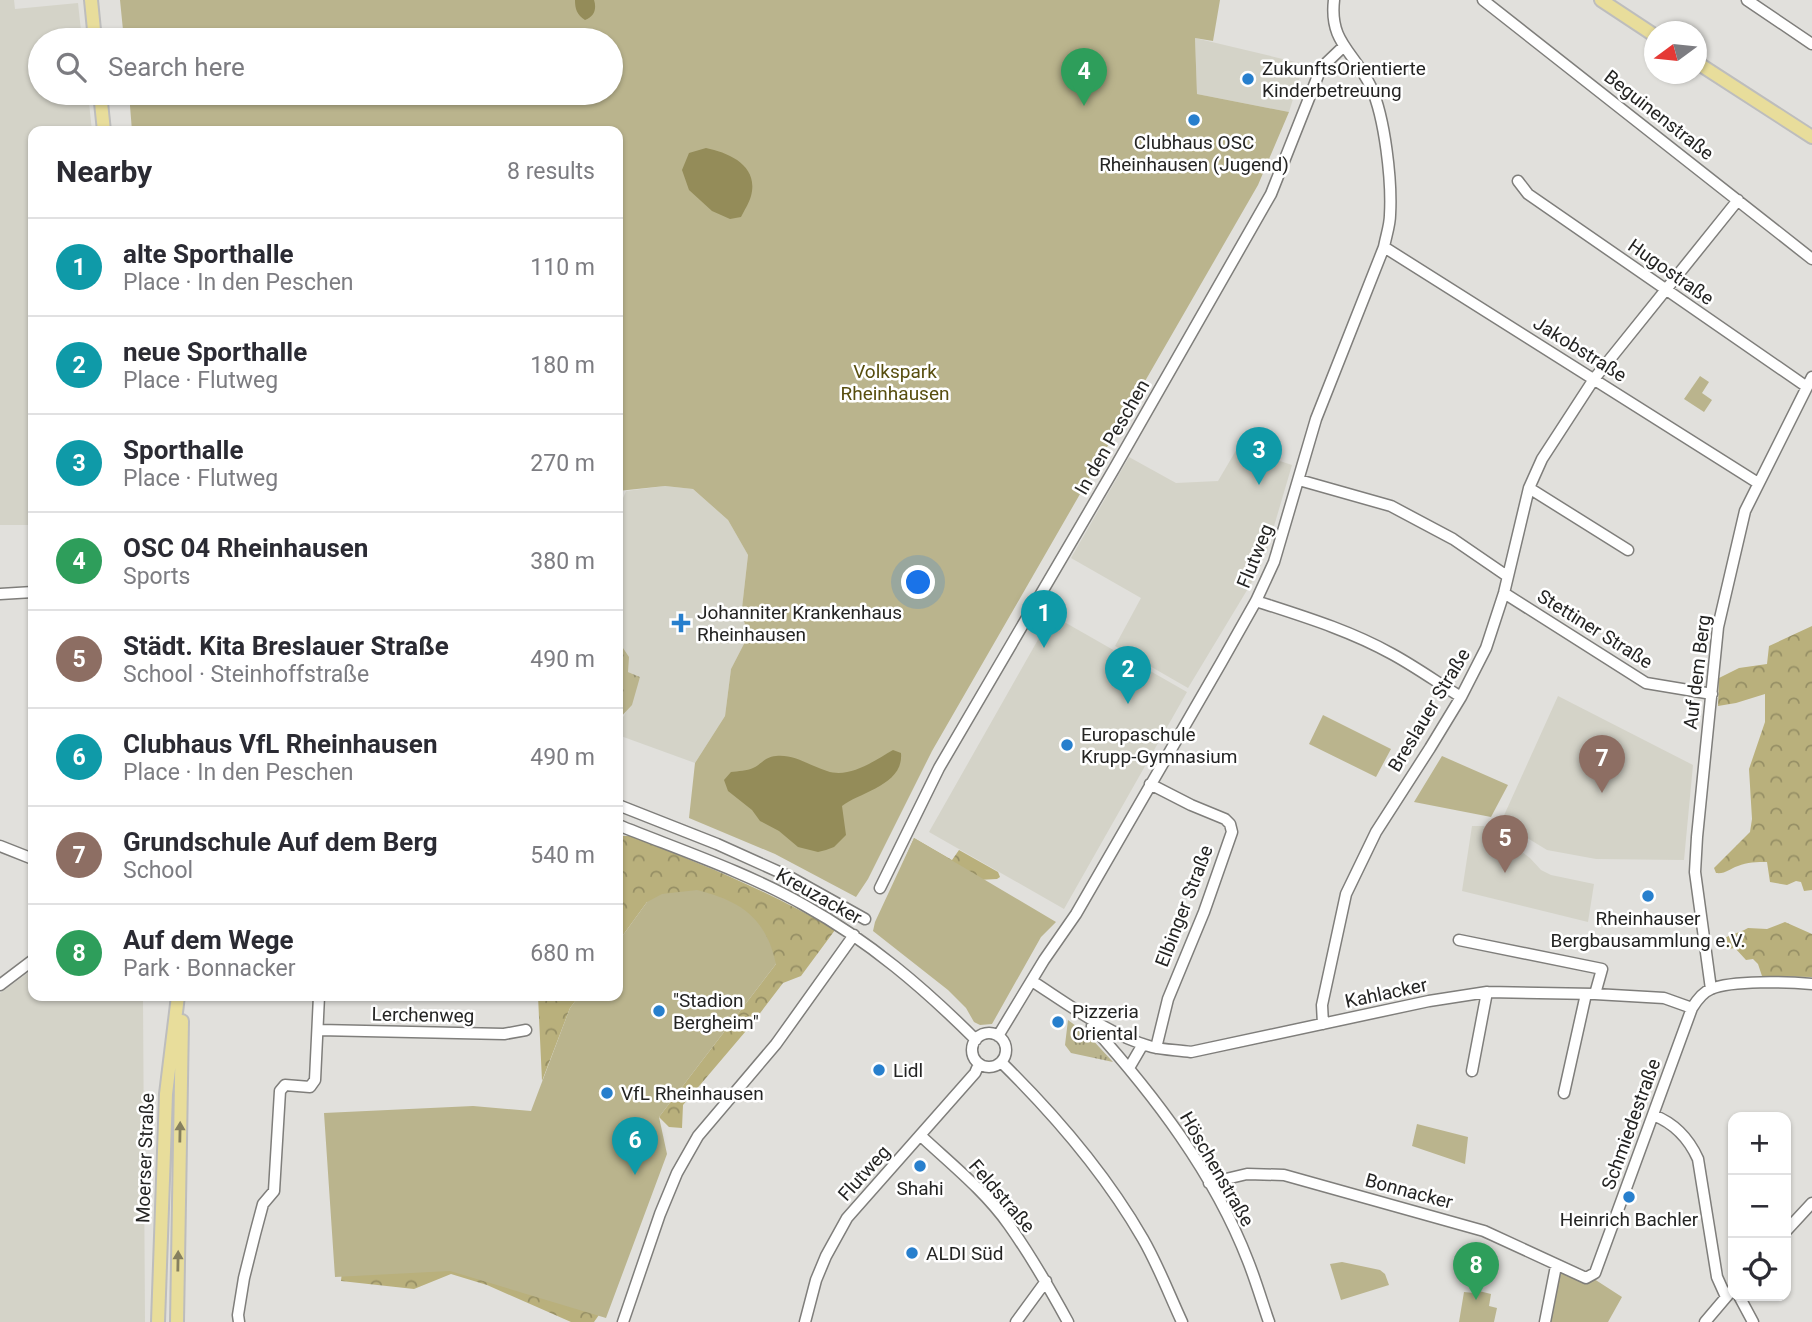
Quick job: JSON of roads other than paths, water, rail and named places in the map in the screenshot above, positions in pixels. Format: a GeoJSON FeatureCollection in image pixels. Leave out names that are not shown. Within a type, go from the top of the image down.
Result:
{"type":"FeatureCollection","features":[{"type":"Feature","properties":{"kind":"main road"},"geometry":{"type":"LineString","coordinates":[[91,0],[94,28]]}},
{"type":"Feature","properties":{"kind":"main road"},"geometry":{"type":"LineString","coordinates":[[1601,0],[1644,28]]}},
{"type":"Feature","properties":{"kind":"main road"},"geometry":{"type":"LineString","coordinates":[[1707,69],[1812,137]]}},
{"type":"Feature","properties":{"kind":"main road"},"geometry":{"type":"LineString","coordinates":[[101,105],[103,126]]}},
{"type":"Feature","properties":{"kind":"main road","name":"Moerser Straße"},"geometry":{"type":"LineString","coordinates":[[158,1322],[166,1094],[179,1001]]}},
{"type":"Feature","properties":{"kind":"main road","name":"Moerser Straße"},"geometry":{"type":"LineString","coordinates":[[177,1322],[180,1001]]}},
{"type":"Feature","properties":{"kind":"street"},"geometry":{"type":"LineString","coordinates":[[1334,0],[1334,28],[1344,46]]}},
{"type":"Feature","properties":{"kind":"street","name":"Beguinenstraße"},"geometry":{"type":"LineString","coordinates":[[1483,0],[1812,259]]}},
{"type":"Feature","properties":{"kind":"street"},"geometry":{"type":"LineString","coordinates":[[1747,0],[1812,44]]}},
{"type":"Feature","properties":{"kind":"street","name":"Flutweg"},"geometry":{"type":"LineString","coordinates":[[998,1036],[1076,914],[1256,600],[1284,534],[1320,408],[1384,247],[1390,217],[1390,183],[1378,110],[1371,87],[1344,46]]}},
{"type":"Feature","properties":{"kind":"street","name":"In den Peschen"},"geometry":{"type":"LineString","coordinates":[[880,888],[939,768],[1271,194],[1321,68],[1344,46]]}},
{"type":"Feature","properties":{"kind":"street","name":"Hugostraße"},"geometry":{"type":"LineString","coordinates":[[1518,181],[1528,194],[1807,387]]}},
{"type":"Feature","properties":{"kind":"street","name":"Breslauer Straße"},"geometry":{"type":"LineString","coordinates":[[1323,1024],[1322,1005],[1346,894],[1376,832],[1461,697],[1486,648],[1504,593],[1529,488],[1542,459],[1594,379],[1738,200]]}},
{"type":"Feature","properties":{"kind":"street","name":"Jakobstraße"},"geometry":{"type":"LineString","coordinates":[[1384,247],[1758,482]]}},
{"type":"Feature","properties":{"kind":"street","name":"Auf dem Berg"},"geometry":{"type":"LineString","coordinates":[[1712,989],[1695,872],[1696,837],[1718,627],[1745,511],[1812,377]]}},
{"type":"Feature","properties":{"kind":"street"},"geometry":{"type":"LineString","coordinates":[[1298,480],[1392,507],[1453,539],[1507,576]]}},
{"type":"Feature","properties":{"kind":"street"},"geometry":{"type":"LineString","coordinates":[[1529,488],[1628,550]]}},
{"type":"Feature","properties":{"kind":"street"},"geometry":{"type":"LineString","coordinates":[[0,594],[28,592]]}},
{"type":"Feature","properties":{"kind":"street","name":"Stettiner Straße"},"geometry":{"type":"LineString","coordinates":[[1504,593],[1646,683],[1712,694]]}},
{"type":"Feature","properties":{"kind":"street"},"geometry":{"type":"LineString","coordinates":[[1256,600],[1368,642],[1391,653],[1461,697]]}},
{"type":"Feature","properties":{"kind":"street","name":"Elbinger Straße"},"geometry":{"type":"LineString","coordinates":[[1150,784],[1191,806],[1226,819],[1232,832],[1204,912],[1168,999],[1156,1048]]}},
{"type":"Feature","properties":{"kind":"street"},"geometry":{"type":"LineString","coordinates":[[623,807],[776,870],[865,919]]}},
{"type":"Feature","properties":{"kind":"street","name":"Kreuzacker"},"geometry":{"type":"LineString","coordinates":[[623,827],[772,888],[854,935],[915,982],[976,1040]]}},
{"type":"Feature","properties":{"kind":"street"},"geometry":{"type":"LineString","coordinates":[[0,846],[28,857]]}},
{"type":"Feature","properties":{"kind":"street"},"geometry":{"type":"LineString","coordinates":[[623,1322],[660,1214],[677,1173],[698,1136],[776,1044],[854,935]]}},
{"type":"Feature","properties":{"kind":"street"},"geometry":{"type":"LineString","coordinates":[[1459,940],[1602,969],[1591,994],[1564,1093]]}},
{"type":"Feature","properties":{"kind":"street"},"geometry":{"type":"LineString","coordinates":[[0,985],[28,964]]}},
{"type":"Feature","properties":{"kind":"street","name":"Kahlacker"},"geometry":{"type":"LineString","coordinates":[[1032,981],[1094,1021],[1143,1044],[1191,1052],[1430,1001],[1486,992],[1664,998],[1692,1008]]}},
{"type":"Feature","properties":{"kind":"street"},"geometry":{"type":"LineString","coordinates":[[1712,989],[1726,985],[1812,984]]}},
{"type":"Feature","properties":{"kind":"street","name":"Schmiedestraße"},"geometry":{"type":"LineString","coordinates":[[1591,1277],[1595,1273],[1692,1008],[1703,994],[1712,989]]}},
{"type":"Feature","properties":{"kind":"street"},"geometry":{"type":"LineString","coordinates":[[1472,1071],[1486,992]]}},
{"type":"Feature","properties":{"kind":"street"},"geometry":{"type":"LineString","coordinates":[[239,1322],[244,1278],[263,1204],[274,1191],[280,1091],[285,1085],[310,1087],[313,1084],[319,1001]]}},
{"type":"Feature","properties":{"kind":"street","name":"Kahlacker"},"geometry":{"type":"LineString","coordinates":[[1094,1021],[1092,1026],[1129,1068]]}},
{"type":"Feature","properties":{"kind":"street","name":"Lerchenweg"},"geometry":{"type":"LineString","coordinates":[[319,1030],[504,1034],[526,1030]]}},
{"type":"Feature","properties":{"kind":"street"},"geometry":{"type":"LineString","coordinates":[[987,1034],[998,1036],[1003,1041],[1006,1052],[1001,1062],[993,1067],[979,1064],[972,1052],[976,1040],[987,1034]]}},
{"type":"Feature","properties":{"kind":"street"},"geometry":{"type":"LineString","coordinates":[[1129,1068],[1143,1044]]}},
{"type":"Feature","properties":{"kind":"street"},"geometry":{"type":"LineString","coordinates":[[1001,1062],[1079,1145],[1122,1205],[1144,1241],[1182,1322]]}},
{"type":"Feature","properties":{"kind":"street","name":"Flutweg"},"geometry":{"type":"LineString","coordinates":[[805,1322],[816,1280],[833,1240],[857,1205],[921,1136],[975,1073],[979,1064]]}},
{"type":"Feature","properties":{"kind":"street","name":"Höschenstraße"},"geometry":{"type":"LineString","coordinates":[[1129,1068],[1187,1146],[1209,1183],[1248,1260],[1269,1322]]}},
{"type":"Feature","properties":{"kind":"street"},"geometry":{"type":"LineString","coordinates":[[1653,1115],[1675,1126],[1698,1159],[1717,1277],[1728,1291]]}},
{"type":"Feature","properties":{"kind":"street","name":"Feldstraße"},"geometry":{"type":"LineString","coordinates":[[921,1136],[983,1195],[1008,1223],[1046,1281],[1068,1322]]}},
{"type":"Feature","properties":{"kind":"street","name":"Bonnacker"},"geometry":{"type":"LineString","coordinates":[[1209,1183],[1247,1174],[1284,1175],[1484,1231],[1556,1266],[1586,1278],[1591,1277]]}},
{"type":"Feature","properties":{"kind":"street"},"geometry":{"type":"LineString","coordinates":[[1791,1226],[1812,1203]]}},
{"type":"Feature","properties":{"kind":"street"},"geometry":{"type":"LineString","coordinates":[[1545,1322],[1556,1266]]}},
{"type":"Feature","properties":{"kind":"street"},"geometry":{"type":"LineString","coordinates":[[1016,1322],[1046,1281]]}},
{"type":"Feature","properties":{"kind":"street"},"geometry":{"type":"LineString","coordinates":[[1705,1322],[1728,1295]]}},
{"type":"Feature","properties":{"kind":"street"},"geometry":{"type":"LineString","coordinates":[[1742,1301],[1753,1322]]}},
{"type":"Feature","properties":{"kind":"place","name":"ZukunftsOrientierte Kinderbetreuung"},"geometry":{"type":"Point","coordinates":[1248,79]}},
{"type":"Feature","properties":{"kind":"place","name":"OSC 04 Rheinhausen"},"geometry":{"type":"Point","coordinates":[1084,106]}},
{"type":"Feature","properties":{"kind":"place","name":"Clubhaus OSC Rheinhausen (Jugend)"},"geometry":{"type":"Point","coordinates":[1194,120]}},
{"type":"Feature","properties":{"kind":"place","name":"Sporthalle"},"geometry":{"type":"Point","coordinates":[1259,485]}},
{"type":"Feature","properties":{"kind":"place","name":"Johanniter Krankenhaus Rheinhausen"},"geometry":{"type":"Point","coordinates":[681,623]}},
{"type":"Feature","properties":{"kind":"place","name":"alte Sporthalle"},"geometry":{"type":"Point","coordinates":[1044,648]}},
{"type":"Feature","properties":{"kind":"place","name":"neue Sporthalle"},"geometry":{"type":"Point","coordinates":[1128,704]}},
{"type":"Feature","properties":{"kind":"place","name":"Europaschule Krupp-Gymnasium"},"geometry":{"type":"Point","coordinates":[1067,745]}},
{"type":"Feature","properties":{"kind":"place","name":"Grundschule Auf dem Berg"},"geometry":{"type":"Point","coordinates":[1602,793]}},
{"type":"Feature","properties":{"kind":"place","name":"Städt. Kita Breslauer Straße"},"geometry":{"type":"Point","coordinates":[1505,873]}},
{"type":"Feature","properties":{"kind":"place","name":"Rheinhauser Bergbausammlung e.V."},"geometry":{"type":"Point","coordinates":[1648,896]}},
{"type":"Feature","properties":{"kind":"place","name":"\"Stadion Bergheim\""},"geometry":{"type":"Point","coordinates":[659,1011]}},
{"type":"Feature","properties":{"kind":"place","name":"Pizzeria Oriental"},"geometry":{"type":"Point","coordinates":[1058,1022]}},
{"type":"Feature","properties":{"kind":"place","name":"Lidl"},"geometry":{"type":"Point","coordinates":[879,1070]}},
{"type":"Feature","properties":{"kind":"place","name":"VfL Rheinhausen"},"geometry":{"type":"Point","coordinates":[607,1093]}},
{"type":"Feature","properties":{"kind":"place","name":"Shahi"},"geometry":{"type":"Point","coordinates":[920,1166]}},
{"type":"Feature","properties":{"kind":"place","name":"Clubhaus VfL Rheinhausen"},"geometry":{"type":"Point","coordinates":[635,1175]}},
{"type":"Feature","properties":{"kind":"place","name":"Heinrich Bachler"},"geometry":{"type":"Point","coordinates":[1629,1197]}},
{"type":"Feature","properties":{"kind":"place","name":"ALDI Süd"},"geometry":{"type":"Point","coordinates":[912,1253]}},
{"type":"Feature","properties":{"kind":"place","name":"Auf dem Wege"},"geometry":{"type":"Point","coordinates":[1476,1300]}},
{"type":"Feature","properties":{"kind":"park label","name":"Volkspark Rheinhausen"},"geometry":{"type":"Point","coordinates":[895,382]}}]}
